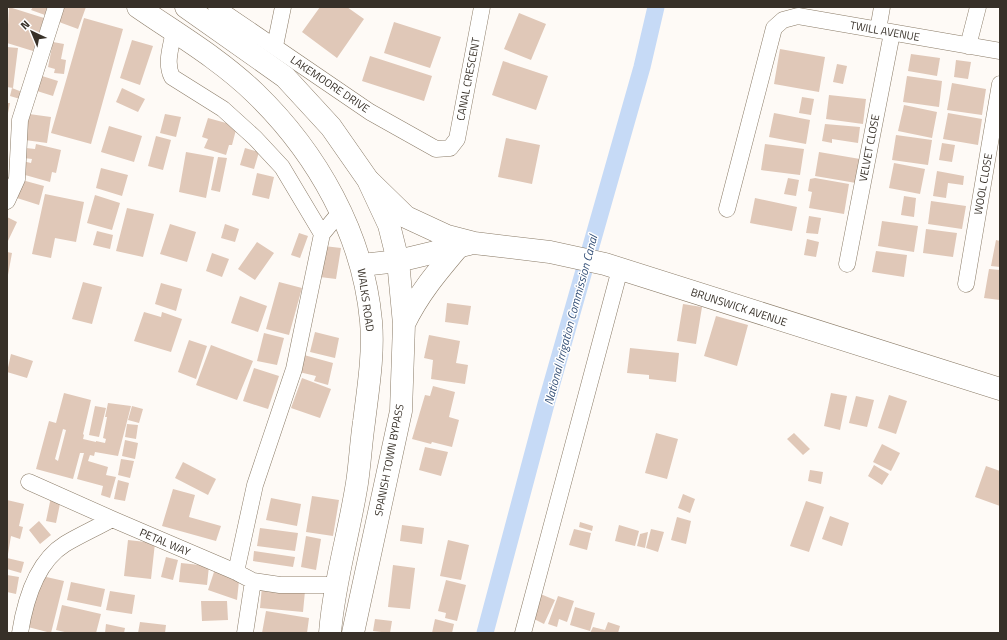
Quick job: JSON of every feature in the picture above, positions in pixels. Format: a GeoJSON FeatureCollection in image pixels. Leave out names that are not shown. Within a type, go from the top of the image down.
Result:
{"type":"FeatureCollection","features":[{"type":"Feature","properties":{"kind":"main road","name":"WALKS ROAD"},"geometry":{"type":"LineString","coordinates":[[138,7],[215,59],[254,92],[289,131],[316,167],[340,211],[362,266],[371,321],[371,367],[357,484],[335,585],[330,633]]}},
{"type":"Feature","properties":{"kind":"main road"},"geometry":{"type":"LineString","coordinates":[[186,7],[285,77],[331,127],[368,180],[389,225],[398,261]]}},
{"type":"Feature","properties":{"kind":"main road","name":"BRUNSWICK AVENUE"},"geometry":{"type":"LineString","coordinates":[[368,180],[406,217],[467,244],[550,252],[612,267],[1000,389]]}},
{"type":"Feature","properties":{"kind":"main road"},"geometry":{"type":"LineString","coordinates":[[404,324],[414,303],[427,284],[467,244]]}},
{"type":"Feature","properties":{"kind":"main road","name":"BRUNSWICK AVENUE"},"geometry":{"type":"LineString","coordinates":[[362,266],[398,261],[467,244]]}},
{"type":"Feature","properties":{"kind":"main road","name":"SPANISH TOWN BYPASS"},"geometry":{"type":"LineString","coordinates":[[353,633],[401,411],[404,324],[398,261]]}},
{"type":"Feature","properties":{"kind":"street"},"geometry":{"type":"LineString","coordinates":[[7,201],[17,179],[20,120],[56,7]]}},
{"type":"Feature","properties":{"kind":"street","name":"LAKEMOORE DRIVE"},"geometry":{"type":"LineString","coordinates":[[216,7],[370,112],[436,149],[450,148]]}},
{"type":"Feature","properties":{"kind":"street"},"geometry":{"type":"LineString","coordinates":[[274,46],[283,7]]}},
{"type":"Feature","properties":{"kind":"street","name":"CANAL CRESCENT"},"geometry":{"type":"LineString","coordinates":[[450,148],[457,139],[482,7]]}},
{"type":"Feature","properties":{"kind":"street","name":"VELVET CLOSE"},"geometry":{"type":"LineString","coordinates":[[847,264],[885,32],[882,7]]}},
{"type":"Feature","properties":{"kind":"street"},"geometry":{"type":"LineString","coordinates":[[968,46],[978,7]]}},
{"type":"Feature","properties":{"kind":"street","name":"TWILL AVENUE"},"geometry":{"type":"LineString","coordinates":[[727,209],[774,28],[783,20],[798,16],[1000,51]]}},
{"type":"Feature","properties":{"kind":"street"},"geometry":{"type":"LineString","coordinates":[[174,31],[168,60],[168,70],[172,77],[223,109],[255,138],[282,167],[322,234]]}},
{"type":"Feature","properties":{"kind":"street","name":"WOOL CLOSE"},"geometry":{"type":"LineString","coordinates":[[966,284],[1000,84]]}},
{"type":"Feature","properties":{"kind":"street"},"geometry":{"type":"LineString","coordinates":[[236,572],[255,485],[294,369],[322,234],[340,211]]}},
{"type":"Feature","properties":{"kind":"street"},"geometry":{"type":"LineString","coordinates":[[523,633],[612,267]]}},
{"type":"Feature","properties":{"kind":"street","name":"PETAL WAY"},"geometry":{"type":"LineString","coordinates":[[29,482],[112,520],[236,572],[253,581],[280,585],[335,585]]}},
{"type":"Feature","properties":{"kind":"street"},"geometry":{"type":"LineString","coordinates":[[20,633],[32,583],[47,561],[63,545],[112,520]]}},
{"type":"Feature","properties":{"kind":"street"},"geometry":{"type":"LineString","coordinates":[[245,633],[253,581]]}},
{"type":"Feature","properties":{"kind":"building"},"geometry":{"type":"Polygon","coordinates":[[[9,7],[44,18],[33,51],[7,43],[9,7]]]}},
{"type":"Feature","properties":{"kind":"building"},"geometry":{"type":"Polygon","coordinates":[[[33,7],[48,7],[45,15],[31,10],[33,7]]]}},
{"type":"Feature","properties":{"kind":"building"},"geometry":{"type":"Polygon","coordinates":[[[64,7],[86,7],[78,29],[59,22],[64,7]]]}},
{"type":"Feature","properties":{"kind":"building"},"geometry":{"type":"Polygon","coordinates":[[[320,7],[347,7],[364,19],[337,58],[302,32],[320,7]]]}},
{"type":"Feature","properties":{"kind":"building"},"geometry":{"type":"Polygon","coordinates":[[[519,13],[546,24],[531,60],[504,49],[519,13]]]}},
{"type":"Feature","properties":{"kind":"building"},"geometry":{"type":"Polygon","coordinates":[[[84,18],[123,29],[91,144],[51,133],[84,18]]]}},
{"type":"Feature","properties":{"kind":"building"},"geometry":{"type":"Polygon","coordinates":[[[394,22],[441,37],[430,68],[384,53],[394,22]]]}},
{"type":"Feature","properties":{"kind":"building"},"geometry":{"type":"Polygon","coordinates":[[[132,40],[153,46],[140,85],[120,78],[132,40]]]}},
{"type":"Feature","properties":{"kind":"building"},"geometry":{"type":"Polygon","coordinates":[[[53,42],[64,44],[61,59],[66,60],[64,74],[54,73],[55,69],[48,67],[53,42]]]}},
{"type":"Feature","properties":{"kind":"building"},"geometry":{"type":"Polygon","coordinates":[[[7,47],[18,48],[13,88],[7,87],[7,47]]]}},
{"type":"Feature","properties":{"kind":"building"},"geometry":{"type":"Polygon","coordinates":[[[780,49],[825,57],[819,92],[774,84],[780,49]]]}},
{"type":"Feature","properties":{"kind":"building"},"geometry":{"type":"Polygon","coordinates":[[[911,54],[940,58],[937,76],[908,71],[911,54]]]}},
{"type":"Feature","properties":{"kind":"building"},"geometry":{"type":"Polygon","coordinates":[[[370,56],[432,76],[424,101],[362,81],[370,56]]]}},
{"type":"Feature","properties":{"kind":"building"},"geometry":{"type":"Polygon","coordinates":[[[956,60],[971,62],[968,79],[954,77],[956,60]]]}},
{"type":"Feature","properties":{"kind":"building"},"geometry":{"type":"Polygon","coordinates":[[[503,61],[548,76],[536,110],[492,95],[503,61]]]}},
{"type":"Feature","properties":{"kind":"building"},"geometry":{"type":"Polygon","coordinates":[[[837,64],[847,66],[843,84],[833,82],[837,64]]]}},
{"type":"Feature","properties":{"kind":"building"},"geometry":{"type":"Polygon","coordinates":[[[42,76],[58,81],[53,96],[37,91],[42,76]]]}},
{"type":"Feature","properties":{"kind":"building"},"geometry":{"type":"Polygon","coordinates":[[[907,76],[942,81],[939,107],[903,102],[907,76]]]}},
{"type":"Feature","properties":{"kind":"building"},"geometry":{"type":"Polygon","coordinates":[[[952,83],[986,89],[982,115],[947,110],[952,83]]]}},
{"type":"Feature","properties":{"kind":"building"},"geometry":{"type":"Polygon","coordinates":[[[12,88],[22,92],[20,99],[10,96],[12,88]]]}},
{"type":"Feature","properties":{"kind":"building"},"geometry":{"type":"Polygon","coordinates":[[[122,88],[145,99],[138,112],[116,102],[122,88]]]}},
{"type":"Feature","properties":{"kind":"building"},"geometry":{"type":"Polygon","coordinates":[[[829,95],[866,99],[863,124],[826,119],[829,95]]]}},
{"type":"Feature","properties":{"kind":"building"},"geometry":{"type":"Polygon","coordinates":[[[802,97],[814,99],[811,115],[799,113],[802,97]]]}},
{"type":"Feature","properties":{"kind":"building"},"geometry":{"type":"Polygon","coordinates":[[[7,103],[10,103],[8,113],[7,113],[7,103]]]}},
{"type":"Feature","properties":{"kind":"building"},"geometry":{"type":"Polygon","coordinates":[[[904,105],[937,112],[932,138],[898,131],[904,105]]]}},
{"type":"Feature","properties":{"kind":"building"},"geometry":{"type":"Polygon","coordinates":[[[774,113],[810,120],[806,144],[769,137],[774,113]]]}},
{"type":"Feature","properties":{"kind":"building"},"geometry":{"type":"Polygon","coordinates":[[[948,113],[982,119],[978,145],[943,139],[948,113]]]}},
{"type":"Feature","properties":{"kind":"building"},"geometry":{"type":"Polygon","coordinates":[[[29,114],[51,117],[47,143],[25,140],[29,114]]]}},
{"type":"Feature","properties":{"kind":"building"},"geometry":{"type":"Polygon","coordinates":[[[165,114],[181,117],[176,137],[160,133],[165,114]]]}},
{"type":"Feature","properties":{"kind":"building"},"geometry":{"type":"Polygon","coordinates":[[[208,118],[237,126],[232,145],[229,145],[226,155],[204,148],[208,139],[202,137],[208,118]]]}},
{"type":"Feature","properties":{"kind":"building"},"geometry":{"type":"Polygon","coordinates":[[[825,124],[860,127],[858,143],[832,139],[832,143],[822,141],[825,124]]]}},
{"type":"Feature","properties":{"kind":"building"},"geometry":{"type":"Polygon","coordinates":[[[109,126],[142,136],[134,162],[101,152],[109,126]]]}},
{"type":"Feature","properties":{"kind":"building"},"geometry":{"type":"Polygon","coordinates":[[[896,135],[932,140],[928,165],[892,160],[896,135]]]}},
{"type":"Feature","properties":{"kind":"building"},"geometry":{"type":"Polygon","coordinates":[[[156,136],[171,140],[163,170],[148,166],[156,136]]]}},
{"type":"Feature","properties":{"kind":"building"},"geometry":{"type":"Polygon","coordinates":[[[506,138],[540,145],[532,184],[498,177],[506,138]]]}},
{"type":"Feature","properties":{"kind":"building"},"geometry":{"type":"Polygon","coordinates":[[[942,143],[955,145],[952,162],[939,160],[942,143]]]}},
{"type":"Feature","properties":{"kind":"building"},"geometry":{"type":"Polygon","coordinates":[[[36,144],[61,150],[56,173],[52,172],[50,182],[18,173],[22,161],[31,163],[32,159],[24,158],[26,148],[35,149],[36,144]]]}},
{"type":"Feature","properties":{"kind":"building"},"geometry":{"type":"Polygon","coordinates":[[[765,144],[804,149],[800,175],[761,170],[765,144]]]}},
{"type":"Feature","properties":{"kind":"building"},"geometry":{"type":"Polygon","coordinates":[[[245,148],[259,152],[254,169],[240,165],[245,148]]]}},
{"type":"Feature","properties":{"kind":"building"},"geometry":{"type":"Polygon","coordinates":[[[186,152],[214,157],[206,198],[179,192],[186,152]]]}},
{"type":"Feature","properties":{"kind":"building"},"geometry":{"type":"Polygon","coordinates":[[[819,152],[860,159],[856,183],[815,176],[819,152]]]}},
{"type":"Feature","properties":{"kind":"building"},"geometry":{"type":"Polygon","coordinates":[[[218,157],[227,158],[220,192],[211,190],[218,157]]]}},
{"type":"Feature","properties":{"kind":"building"},"geometry":{"type":"Polygon","coordinates":[[[894,163],[925,169],[920,194],[889,188],[894,163]]]}},
{"type":"Feature","properties":{"kind":"building"},"geometry":{"type":"Polygon","coordinates":[[[101,168],[128,175],[122,196],[96,188],[101,168]]]}},
{"type":"Feature","properties":{"kind":"building"},"geometry":{"type":"Polygon","coordinates":[[[937,171],[964,176],[963,185],[948,183],[946,198],[933,196],[937,171]]]}},
{"type":"Feature","properties":{"kind":"building"},"geometry":{"type":"Polygon","coordinates":[[[257,173],[274,177],[269,199],[252,195],[257,173]]]}},
{"type":"Feature","properties":{"kind":"building"},"geometry":{"type":"Polygon","coordinates":[[[788,178],[799,180],[796,196],[784,194],[788,178]]]}},
{"type":"Feature","properties":{"kind":"building"},"geometry":{"type":"Polygon","coordinates":[[[815,178],[849,184],[844,214],[809,208],[812,192],[808,191],[810,179],[815,178]]]}},
{"type":"Feature","properties":{"kind":"building"},"geometry":{"type":"Polygon","coordinates":[[[22,180],[44,186],[39,205],[17,198],[22,180]]]}},
{"type":"Feature","properties":{"kind":"building"},"geometry":{"type":"Polygon","coordinates":[[[45,194],[84,202],[76,242],[55,238],[51,258],[32,254],[45,194]]]}},
{"type":"Feature","properties":{"kind":"building"},"geometry":{"type":"Polygon","coordinates":[[[95,195],[120,203],[112,230],[87,223],[95,195]]]}},
{"type":"Feature","properties":{"kind":"building"},"geometry":{"type":"Polygon","coordinates":[[[904,196],[916,198],[914,217],[901,215],[904,196]]]}},
{"type":"Feature","properties":{"kind":"building"},"geometry":{"type":"Polygon","coordinates":[[[755,198],[797,207],[792,231],[750,223],[755,198]]]}},
{"type":"Feature","properties":{"kind":"building"},"geometry":{"type":"Polygon","coordinates":[[[931,201],[966,206],[962,229],[928,224],[931,201]]]}},
{"type":"Feature","properties":{"kind":"building"},"geometry":{"type":"Polygon","coordinates":[[[127,208],[154,214],[143,257],[116,251],[127,208]]]}},
{"type":"Feature","properties":{"kind":"building"},"geometry":{"type":"Polygon","coordinates":[[[809,216],[821,218],[818,234],[806,233],[809,216]]]}},
{"type":"Feature","properties":{"kind":"building"},"geometry":{"type":"Polygon","coordinates":[[[7,217],[17,222],[7,243],[7,217]]]}},
{"type":"Feature","properties":{"kind":"building"},"geometry":{"type":"Polygon","coordinates":[[[882,221],[918,226],[914,252],[878,246],[882,221]]]}},
{"type":"Feature","properties":{"kind":"building"},"geometry":{"type":"Polygon","coordinates":[[[170,224],[196,232],[187,262],[160,254],[170,224]]]}},
{"type":"Feature","properties":{"kind":"building"},"geometry":{"type":"Polygon","coordinates":[[[225,224],[239,229],[235,242],[221,238],[225,224]]]}},
{"type":"Feature","properties":{"kind":"building"},"geometry":{"type":"Polygon","coordinates":[[[926,229],[957,233],[953,257],[923,253],[926,229]]]}},
{"type":"Feature","properties":{"kind":"building"},"geometry":{"type":"Polygon","coordinates":[[[97,231],[113,235],[110,249],[93,245],[97,231]]]}},
{"type":"Feature","properties":{"kind":"building"},"geometry":{"type":"Polygon","coordinates":[[[299,233],[308,236],[300,258],[291,255],[299,233]]]}},
{"type":"Feature","properties":{"kind":"building"},"geometry":{"type":"Polygon","coordinates":[[[807,239],[819,242],[816,257],[804,255],[807,239]]]}},
{"type":"Feature","properties":{"kind":"building"},"geometry":{"type":"Polygon","coordinates":[[[996,240],[1000,241],[1000,267],[991,266],[996,240]]]}},
{"type":"Feature","properties":{"kind":"building"},"geometry":{"type":"Polygon","coordinates":[[[257,242],[274,253],[255,280],[238,269],[257,242]]]}},
{"type":"Feature","properties":{"kind":"building"},"geometry":{"type":"Polygon","coordinates":[[[324,246],[341,248],[336,279],[320,277],[324,246]]]}},
{"type":"Feature","properties":{"kind":"building"},"geometry":{"type":"Polygon","coordinates":[[[876,251],[907,255],[904,277],[872,272],[876,251]]]}},
{"type":"Feature","properties":{"kind":"building"},"geometry":{"type":"Polygon","coordinates":[[[7,252],[12,253],[8,275],[7,275],[7,252]]]}},
{"type":"Feature","properties":{"kind":"building"},"geometry":{"type":"Polygon","coordinates":[[[212,253],[229,259],[222,277],[206,271],[212,253]]]}},
{"type":"Feature","properties":{"kind":"building"},"geometry":{"type":"Polygon","coordinates":[[[989,269],[1000,270],[1000,300],[984,298],[989,269]]]}},
{"type":"Feature","properties":{"kind":"building"},"geometry":{"type":"Polygon","coordinates":[[[83,282],[102,287],[92,324],[72,319],[83,282]]]}},
{"type":"Feature","properties":{"kind":"building"},"geometry":{"type":"Polygon","coordinates":[[[279,282],[302,288],[289,335],[266,329],[279,282]]]}},
{"type":"Feature","properties":{"kind":"building"},"geometry":{"type":"Polygon","coordinates":[[[161,283],[182,289],[176,311],[155,304],[161,283]]]}},
{"type":"Feature","properties":{"kind":"building"},"geometry":{"type":"Polygon","coordinates":[[[240,296],[267,306],[258,332],[231,323],[240,296]]]}},
{"type":"Feature","properties":{"kind":"building"},"geometry":{"type":"Polygon","coordinates":[[[447,303],[471,306],[468,325],[445,322],[447,303]]]}},
{"type":"Feature","properties":{"kind":"building"},"geometry":{"type":"Polygon","coordinates":[[[683,304],[702,307],[696,344],[677,341],[683,304]]]}},
{"type":"Feature","properties":{"kind":"building"},"geometry":{"type":"Polygon","coordinates":[[[144,312],[161,317],[162,312],[182,319],[171,352],[134,341],[144,312]]]}},
{"type":"Feature","properties":{"kind":"building"},"geometry":{"type":"Polygon","coordinates":[[[716,316],[748,325],[737,366],[704,356],[716,316]]]}},
{"type":"Feature","properties":{"kind":"building"},"geometry":{"type":"Polygon","coordinates":[[[315,332],[339,338],[335,358],[310,352],[315,332]]]}},
{"type":"Feature","properties":{"kind":"building"},"geometry":{"type":"Polygon","coordinates":[[[264,333],[284,338],[277,365],[257,361],[264,333]]]}},
{"type":"Feature","properties":{"kind":"building"},"geometry":{"type":"Polygon","coordinates":[[[429,335],[460,341],[456,363],[468,365],[465,384],[431,379],[433,360],[424,358],[429,335]]]}},
{"type":"Feature","properties":{"kind":"building"},"geometry":{"type":"Polygon","coordinates":[[[189,340],[207,346],[196,379],[178,372],[189,340]]]}},
{"type":"Feature","properties":{"kind":"building"},"geometry":{"type":"Polygon","coordinates":[[[211,345],[253,361],[237,400],[196,385],[211,345]]]}},
{"type":"Feature","properties":{"kind":"building"},"geometry":{"type":"Polygon","coordinates":[[[630,348],[679,353],[676,382],[649,379],[649,375],[627,373],[630,348]]]}},
{"type":"Feature","properties":{"kind":"building"},"geometry":{"type":"Polygon","coordinates":[[[11,354],[33,361],[27,378],[7,372],[11,354]]]}},
{"type":"Feature","properties":{"kind":"building"},"geometry":{"type":"Polygon","coordinates":[[[304,355],[333,363],[328,385],[314,381],[316,376],[299,372],[304,355]]]}},
{"type":"Feature","properties":{"kind":"building"},"geometry":{"type":"Polygon","coordinates":[[[254,368],[279,376],[268,409],[243,401],[254,368]]]}},
{"type":"Feature","properties":{"kind":"building"},"geometry":{"type":"Polygon","coordinates":[[[302,378],[331,389],[320,418],[291,408],[302,378]]]}},
{"type":"Feature","properties":{"kind":"building"},"geometry":{"type":"Polygon","coordinates":[[[433,386],[455,392],[449,417],[459,420],[452,447],[412,439],[425,395],[430,396],[433,386]]]}},
{"type":"Feature","properties":{"kind":"building"},"geometry":{"type":"Polygon","coordinates":[[[64,393],[91,400],[83,439],[105,443],[106,439],[103,438],[108,403],[131,406],[118,456],[95,452],[94,456],[90,455],[88,461],[108,467],[106,475],[116,477],[110,498],[101,495],[103,486],[77,479],[84,453],[80,453],[73,479],[36,469],[49,421],[56,423],[64,393]],[[63,429],[55,459],[58,461],[66,430],[63,429]]]}},
{"type":"Feature","properties":{"kind":"building"},"geometry":{"type":"Polygon","coordinates":[[[831,393],[847,396],[840,430],[824,426],[831,393]]]}},
{"type":"Feature","properties":{"kind":"building"},"geometry":{"type":"Polygon","coordinates":[[[889,395],[907,401],[896,434],[878,428],[889,395]]]}},
{"type":"Feature","properties":{"kind":"building"},"geometry":{"type":"Polygon","coordinates":[[[856,396],[874,400],[867,427],[849,423],[856,396]]]}},
{"type":"Feature","properties":{"kind":"building"},"geometry":{"type":"Polygon","coordinates":[[[95,406],[106,408],[99,437],[89,435],[95,406]]]}},
{"type":"Feature","properties":{"kind":"building"},"geometry":{"type":"Polygon","coordinates":[[[132,406],[143,409],[139,423],[128,420],[132,406]]]}},
{"type":"Feature","properties":{"kind":"building"},"geometry":{"type":"Polygon","coordinates":[[[127,424],[138,425],[136,439],[125,437],[127,424]]]}},
{"type":"Feature","properties":{"kind":"building"},"geometry":{"type":"Polygon","coordinates":[[[656,433],[678,439],[667,479],[645,473],[656,433]]]}},
{"type":"Feature","properties":{"kind":"building"},"geometry":{"type":"Polygon","coordinates":[[[794,433],[810,449],[803,455],[787,439],[794,433]]]}},
{"type":"Feature","properties":{"kind":"building"},"geometry":{"type":"Polygon","coordinates":[[[125,440],[138,443],[135,459],[122,456],[125,440]]]}},
{"type":"Feature","properties":{"kind":"building"},"geometry":{"type":"Polygon","coordinates":[[[882,444],[900,453],[891,471],[873,462],[882,444]]]}},
{"type":"Feature","properties":{"kind":"building"},"geometry":{"type":"Polygon","coordinates":[[[425,447],[448,452],[441,476],[419,470],[425,447]]]}},
{"type":"Feature","properties":{"kind":"building"},"geometry":{"type":"Polygon","coordinates":[[[121,459],[134,461],[130,478],[118,475],[121,459]]]}},
{"type":"Feature","properties":{"kind":"building"},"geometry":{"type":"Polygon","coordinates":[[[183,462],[216,479],[208,495],[175,478],[183,462]]]}},
{"type":"Feature","properties":{"kind":"building"},"geometry":{"type":"Polygon","coordinates":[[[874,465],[889,474],[882,485],[868,476],[874,465]]]}},
{"type":"Feature","properties":{"kind":"building"},"geometry":{"type":"Polygon","coordinates":[[[986,466],[1000,471],[1000,506],[975,497],[986,466]]]}},
{"type":"Feature","properties":{"kind":"building"},"geometry":{"type":"Polygon","coordinates":[[[810,470],[823,472],[821,484],[808,481],[810,470]]]}},
{"type":"Feature","properties":{"kind":"building"},"geometry":{"type":"Polygon","coordinates":[[[118,480],[129,483],[125,501],[114,499],[118,480]]]}},
{"type":"Feature","properties":{"kind":"building"},"geometry":{"type":"Polygon","coordinates":[[[173,489],[195,495],[189,517],[221,526],[216,541],[162,526],[173,489]]]}},
{"type":"Feature","properties":{"kind":"building"},"geometry":{"type":"Polygon","coordinates":[[[683,494],[695,499],[690,513],[678,508],[683,494]]]}},
{"type":"Feature","properties":{"kind":"building"},"geometry":{"type":"Polygon","coordinates":[[[312,496],[339,500],[333,536],[306,532],[312,496]]]}},
{"type":"Feature","properties":{"kind":"building"},"geometry":{"type":"Polygon","coordinates":[[[51,497],[61,499],[56,523],[46,521],[51,497]]]}},
{"type":"Feature","properties":{"kind":"building"},"geometry":{"type":"Polygon","coordinates":[[[271,498],[301,504],[297,526],[266,520],[271,498]]]}},
{"type":"Feature","properties":{"kind":"building"},"geometry":{"type":"Polygon","coordinates":[[[7,500],[24,504],[19,526],[23,527],[20,539],[11,536],[8,554],[7,500]]]}},
{"type":"Feature","properties":{"kind":"building"},"geometry":{"type":"Polygon","coordinates":[[[806,501],[824,507],[809,552],[790,546],[806,501]]]}},
{"type":"Feature","properties":{"kind":"building"},"geometry":{"type":"Polygon","coordinates":[[[830,516],[849,523],[842,546],[822,539],[830,516]]]}},
{"type":"Feature","properties":{"kind":"building"},"geometry":{"type":"Polygon","coordinates":[[[677,517],[691,521],[686,544],[671,540],[677,517]]]}},
{"type":"Feature","properties":{"kind":"building"},"geometry":{"type":"Polygon","coordinates":[[[39,521],[51,535],[40,544],[29,530],[39,521]]]}},
{"type":"Feature","properties":{"kind":"building"},"geometry":{"type":"Polygon","coordinates":[[[580,522],[593,526],[592,531],[579,527],[580,522]]]}},
{"type":"Feature","properties":{"kind":"building"},"geometry":{"type":"Polygon","coordinates":[[[402,525],[424,528],[422,544],[400,541],[402,525]]]}},
{"type":"Feature","properties":{"kind":"building"},"geometry":{"type":"Polygon","coordinates":[[[619,525],[639,531],[635,546],[615,541],[619,525]]]}},
{"type":"Feature","properties":{"kind":"building"},"geometry":{"type":"Polygon","coordinates":[[[260,528],[298,533],[295,551],[257,546],[260,528]]]}},
{"type":"Feature","properties":{"kind":"building"},"geometry":{"type":"Polygon","coordinates":[[[574,529],[591,533],[587,550],[569,545],[574,529]]]}},
{"type":"Feature","properties":{"kind":"building"},"geometry":{"type":"Polygon","coordinates":[[[651,529],[664,532],[658,552],[646,548],[651,529]]]}},
{"type":"Feature","properties":{"kind":"building"},"geometry":{"type":"Polygon","coordinates":[[[648,532],[645,548],[637,546],[640,534],[648,532]]]}},
{"type":"Feature","properties":{"kind":"building"},"geometry":{"type":"Polygon","coordinates":[[[306,536],[321,539],[316,570],[301,567],[306,536]]]}},
{"type":"Feature","properties":{"kind":"building"},"geometry":{"type":"Polygon","coordinates":[[[128,540],[155,543],[151,579],[124,576],[128,540]]]}},
{"type":"Feature","properties":{"kind":"building"},"geometry":{"type":"Polygon","coordinates":[[[448,540],[469,545],[461,580],[440,576],[448,540]]]}},
{"type":"Feature","properties":{"kind":"building"},"geometry":{"type":"Polygon","coordinates":[[[254,551],[295,557],[293,567],[253,561],[254,551]]]}},
{"type":"Feature","properties":{"kind":"building"},"geometry":{"type":"Polygon","coordinates":[[[166,557],[178,560],[173,580],[161,577],[166,557]]]}},
{"type":"Feature","properties":{"kind":"building"},"geometry":{"type":"Polygon","coordinates":[[[7,558],[24,562],[21,573],[7,569],[7,558]]]}},
{"type":"Feature","properties":{"kind":"building"},"geometry":{"type":"Polygon","coordinates":[[[181,563],[209,566],[207,585],[179,582],[181,563]]]}},
{"type":"Feature","properties":{"kind":"building"},"geometry":{"type":"Polygon","coordinates":[[[393,565],[415,568],[410,609],[388,607],[393,565]]]}},
{"type":"Feature","properties":{"kind":"building"},"geometry":{"type":"Polygon","coordinates":[[[216,566],[239,581],[237,600],[208,590],[216,566]]]}},
{"type":"Feature","properties":{"kind":"building"},"geometry":{"type":"Polygon","coordinates":[[[7,575],[19,577],[16,594],[7,592],[7,575]]]}},
{"type":"Feature","properties":{"kind":"building"},"geometry":{"type":"Polygon","coordinates":[[[42,576],[64,581],[51,633],[28,627],[42,576]]]}},
{"type":"Feature","properties":{"kind":"building"},"geometry":{"type":"Polygon","coordinates":[[[446,580],[466,585],[457,621],[445,618],[446,613],[438,611],[446,580]]]}},
{"type":"Feature","properties":{"kind":"building"},"geometry":{"type":"Polygon","coordinates":[[[71,582],[105,589],[101,607],[67,600],[71,582]]]}},
{"type":"Feature","properties":{"kind":"building"},"geometry":{"type":"Polygon","coordinates":[[[262,586],[305,591],[303,612],[260,608],[262,586]]]}},
{"type":"Feature","properties":{"kind":"building"},"geometry":{"type":"Polygon","coordinates":[[[110,591],[135,595],[132,614],[106,610],[110,591]]]}},
{"type":"Feature","properties":{"kind":"building"},"geometry":{"type":"Polygon","coordinates":[[[538,593],[555,600],[544,624],[528,616],[538,593]]]}},
{"type":"Feature","properties":{"kind":"building"},"geometry":{"type":"Polygon","coordinates":[[[558,596],[574,601],[567,622],[559,619],[557,627],[548,624],[558,596]]]}},
{"type":"Feature","properties":{"kind":"building"},"geometry":{"type":"Polygon","coordinates":[[[201,601],[227,601],[228,620],[202,621],[201,601]]]}},
{"type":"Feature","properties":{"kind":"building"},"geometry":{"type":"Polygon","coordinates":[[[62,605],[101,614],[96,633],[69,633],[56,630],[62,605]]]}},
{"type":"Feature","properties":{"kind":"building"},"geometry":{"type":"Polygon","coordinates":[[[575,607],[595,613],[590,631],[570,625],[575,607]]]}},
{"type":"Feature","properties":{"kind":"building"},"geometry":{"type":"Polygon","coordinates":[[[266,611],[309,618],[307,633],[262,633],[266,611]]]}},
{"type":"Feature","properties":{"kind":"building"},"geometry":{"type":"Polygon","coordinates":[[[375,619],[392,621],[390,633],[373,631],[375,619]]]}},
{"type":"Feature","properties":{"kind":"building"},"geometry":{"type":"Polygon","coordinates":[[[435,619],[454,624],[452,633],[432,633],[435,619]]]}},
{"type":"Feature","properties":{"kind":"building"},"geometry":{"type":"Polygon","coordinates":[[[140,622],[166,625],[165,633],[138,633],[140,622]]]}},
{"type":"Feature","properties":{"kind":"building"},"geometry":{"type":"Polygon","coordinates":[[[608,622],[620,626],[618,633],[590,633],[593,627],[605,630],[608,622]]]}},
{"type":"Feature","properties":{"kind":"building"},"geometry":{"type":"Polygon","coordinates":[[[106,624],[125,628],[124,633],[105,633],[106,624]]]}},
{"type":"Feature","properties":{"kind":"waterway","name":"National Irrigation Commission Canal"},"geometry":{"type":"LineString","coordinates":[[485,633],[546,404],[642,67],[656,7]]}}]}
